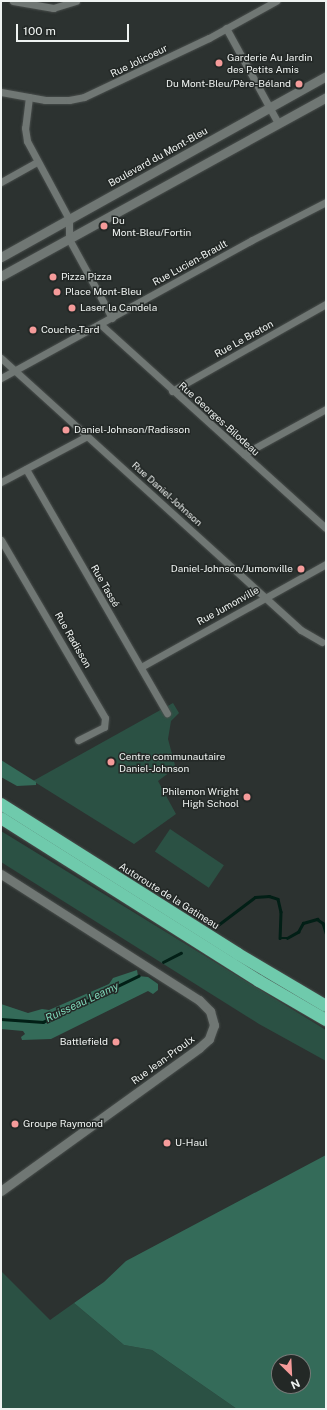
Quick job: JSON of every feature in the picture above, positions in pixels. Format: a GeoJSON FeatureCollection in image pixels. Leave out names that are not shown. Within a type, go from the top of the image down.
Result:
{"type":"FeatureCollection","features":[{"type":"Feature","properties":{"kind":"highway","name":"Autoroute de la Gatineau"},"geometry":{"type":"LineString","coordinates":[[1,804],[244,958],[326,1006]]}},
{"type":"Feature","properties":{"kind":"highway"},"geometry":{"type":"LineString","coordinates":[[1,818],[258,981],[326,1020]]}},
{"type":"Feature","properties":{"kind":"street"},"geometry":{"type":"LineString","coordinates":[[13,1],[53,8],[67,2],[76,1]]}},
{"type":"Feature","properties":{"kind":"street","name":"Rue Jolicoeur"},"geometry":{"type":"LineString","coordinates":[[1,92],[59,101],[84,97],[226,28],[276,1]]}},
{"type":"Feature","properties":{"kind":"street"},"geometry":{"type":"LineString","coordinates":[[226,28],[278,124]]}},
{"type":"Feature","properties":{"kind":"street","name":"Boulevard du Mont-Bleu"},"geometry":{"type":"LineString","coordinates":[[1,257],[326,76]]}},
{"type":"Feature","properties":{"kind":"street"},"geometry":{"type":"LineString","coordinates":[[29,97],[25,135],[37,162],[69,218],[69,239],[112,318]]}},
{"type":"Feature","properties":{"kind":"street"},"geometry":{"type":"LineString","coordinates":[[1,276],[326,97]]}},
{"type":"Feature","properties":{"kind":"street"},"geometry":{"type":"LineString","coordinates":[[1,182],[37,162]]}},
{"type":"Feature","properties":{"kind":"street","name":"Rue Lucien-Brault"},"geometry":{"type":"LineString","coordinates":[[1,378],[252,240],[326,202]]}},
{"type":"Feature","properties":{"kind":"street","name":"Rue Le Breton"},"geometry":{"type":"LineString","coordinates":[[172,391],[326,304]]}},
{"type":"Feature","properties":{"kind":"street","name":"Rue Georges-Bilodeau"},"geometry":{"type":"LineString","coordinates":[[100,324],[172,391],[326,528]]}},
{"type":"Feature","properties":{"kind":"street","name":"Rue Daniel-Johnson"},"geometry":{"type":"LineString","coordinates":[[1,358],[301,630],[322,642]]}},
{"type":"Feature","properties":{"kind":"street"},"geometry":{"type":"LineString","coordinates":[[244,454],[326,409]]}},
{"type":"Feature","properties":{"kind":"street"},"geometry":{"type":"LineString","coordinates":[[1,482],[87,436]]}},
{"type":"Feature","properties":{"kind":"street","name":"Rue Tassé"},"geometry":{"type":"LineString","coordinates":[[26,469],[167,713]]}},
{"type":"Feature","properties":{"kind":"street","name":"Rue Radisson"},"geometry":{"type":"LineString","coordinates":[[1,540],[105,718],[104,727],[78,740]]}},
{"type":"Feature","properties":{"kind":"street","name":"Rue Jumonville"},"geometry":{"type":"LineString","coordinates":[[141,667],[326,564]]}},
{"type":"Feature","properties":{"kind":"street","name":"Rue Jean-Proulx"},"geometry":{"type":"LineString","coordinates":[[1,874],[199,1000],[210,1011],[214,1025],[209,1039],[199,1048],[1,1191]]}},
{"type":"Feature","properties":{"kind":"green space"},"geometry":{"type":"Polygon","coordinates":[[[173,703],[179,713],[171,721],[168,739],[175,765],[170,772],[158,781],[176,814],[134,844],[33,781],[173,703]]]}},
{"type":"Feature","properties":{"kind":"green space"},"geometry":{"type":"Polygon","coordinates":[[[1,760],[36,782],[36,785],[17,786],[1,777],[1,760]]]}},
{"type":"Feature","properties":{"kind":"green space"},"geometry":{"type":"Polygon","coordinates":[[[170,829],[224,865],[209,888],[155,851],[170,829]]]}},
{"type":"Feature","properties":{"kind":"green space"},"geometry":{"type":"Polygon","coordinates":[[[1,831],[326,1030],[326,1061],[259,1024],[1,862],[1,831]]]}},
{"type":"Feature","properties":{"kind":"green space"},"geometry":{"type":"Polygon","coordinates":[[[137,970],[138,976],[148,977],[158,984],[158,990],[153,994],[148,991],[51,1039],[22,1040],[21,1037],[25,1034],[23,1031],[1,1029],[1,1004],[28,1013],[42,1009],[49,1010],[109,984],[113,978],[137,970]]]}},
{"type":"Feature","properties":{"kind":"green space"},"geometry":{"type":"Polygon","coordinates":[[[326,1155],[326,1409],[237,1409],[152,1350],[124,1345],[74,1303],[104,1282],[126,1261],[326,1155]]]}},
{"type":"Feature","properties":{"kind":"green space"},"geometry":{"type":"Polygon","coordinates":[[[1,1271],[50,1320],[74,1303],[124,1345],[152,1350],[237,1409],[1,1409],[1,1271]]]}},
{"type":"Feature","properties":{"kind":"waterway","name":"Ruisseau Leamy"},"geometry":{"type":"LineString","coordinates":[[218,925],[255,897],[269,896],[278,899],[281,912],[280,938],[287,938],[298,932],[303,923],[317,919],[323,923],[326,933]]}},
{"type":"Feature","properties":{"kind":"waterway","name":"Ruisseau Leamy"},"geometry":{"type":"LineString","coordinates":[[163,962],[181,953]]}},
{"type":"Feature","properties":{"kind":"waterway","name":"Ruisseau Leamy"},"geometry":{"type":"LineString","coordinates":[[1,1019],[43,1022],[138,976]]}},
{"type":"Feature","properties":{"kind":"place","name":"Garderie Au Jardin des Petits Amis"},"geometry":{"type":"Point","coordinates":[219,63]}},
{"type":"Feature","properties":{"kind":"place","name":"Du Mont-Bleu/Père-Béland"},"geometry":{"type":"Point","coordinates":[299,84]}},
{"type":"Feature","properties":{"kind":"place","name":"Du Mont-Bleu/Fortin"},"geometry":{"type":"Point","coordinates":[104,226]}},
{"type":"Feature","properties":{"kind":"place","name":"Pizza Pizza"},"geometry":{"type":"Point","coordinates":[53,277]}},
{"type":"Feature","properties":{"kind":"place","name":"Place Mont-Bleu"},"geometry":{"type":"Point","coordinates":[57,292]}},
{"type":"Feature","properties":{"kind":"place","name":"Laser la Candela"},"geometry":{"type":"Point","coordinates":[72,308]}},
{"type":"Feature","properties":{"kind":"place","name":"Couche-Tard"},"geometry":{"type":"Point","coordinates":[33,330]}},
{"type":"Feature","properties":{"kind":"place","name":"Daniel-Johnson/Radisson"},"geometry":{"type":"Point","coordinates":[66,430]}},
{"type":"Feature","properties":{"kind":"place","name":"Daniel-Johnson/Jumonville"},"geometry":{"type":"Point","coordinates":[301,569]}},
{"type":"Feature","properties":{"kind":"place","name":"Centre communautaire Daniel-Johnson"},"geometry":{"type":"Point","coordinates":[111,762]}},
{"type":"Feature","properties":{"kind":"place","name":"Philemon Wright High School"},"geometry":{"type":"Point","coordinates":[247,797]}},
{"type":"Feature","properties":{"kind":"place","name":"Battlefield"},"geometry":{"type":"Point","coordinates":[116,1042]}},
{"type":"Feature","properties":{"kind":"place","name":"Groupe Raymond"},"geometry":{"type":"Point","coordinates":[15,1124]}},
{"type":"Feature","properties":{"kind":"place","name":"U-Haul"},"geometry":{"type":"Point","coordinates":[167,1143]}}]}
